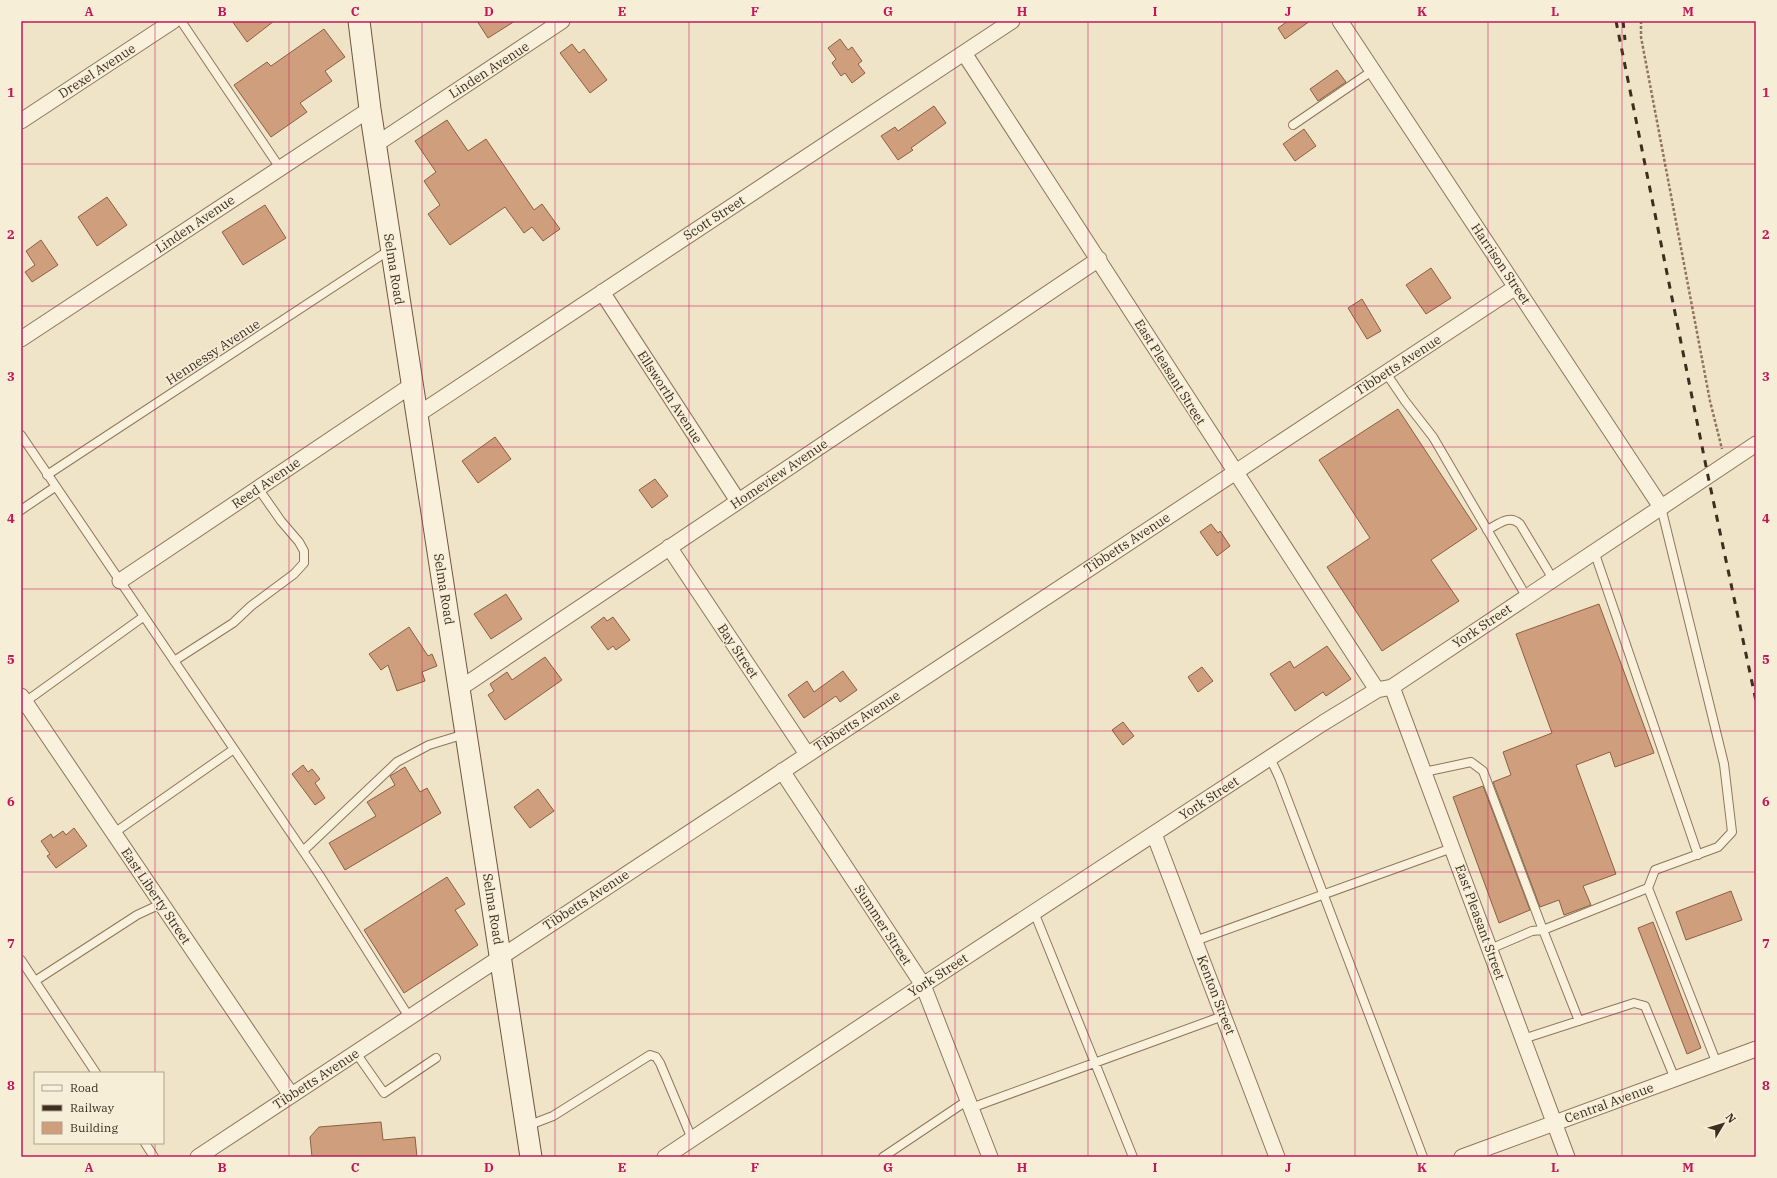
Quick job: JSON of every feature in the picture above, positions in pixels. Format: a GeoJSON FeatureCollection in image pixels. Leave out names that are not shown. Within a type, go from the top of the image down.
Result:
{"type":"FeatureCollection","features":[{"type":"Feature","properties":{"kind":"street","name":"Drexel Avenue"},"geometry":{"type":"LineString","coordinates":[[21,121],[173,21]]}},
{"type":"Feature","properties":{"kind":"street","name":"Selma Road"},"geometry":{"type":"LineString","coordinates":[[359,21],[375,145],[531,1157]]}},
{"type":"Feature","properties":{"kind":"street","name":"Linden Avenue"},"geometry":{"type":"LineString","coordinates":[[375,145],[562,21]]}},
{"type":"Feature","properties":{"kind":"street","name":"Scott Street"},"geometry":{"type":"LineString","coordinates":[[417,415],[1012,21]]}},
{"type":"Feature","properties":{"kind":"street","name":"Harrison Street"},"geometry":{"type":"LineString","coordinates":[[1340,21],[1661,507]]}},
{"type":"Feature","properties":{"kind":"street","name":"East Pleasant Street"},"geometry":{"type":"LineString","coordinates":[[964,53],[1099,259],[1234,472],[1377,690]]}},
{"type":"Feature","properties":{"kind":"street","name":"Linden Avenue"},"geometry":{"type":"LineString","coordinates":[[21,340],[370,109]]}},
{"type":"Feature","properties":{"kind":"street","name":"Homeview Avenue"},"geometry":{"type":"LineString","coordinates":[[459,689],[1099,259]]}},
{"type":"Feature","properties":{"kind":"street","name":"Tibbetts Avenue"},"geometry":{"type":"LineString","coordinates":[[198,1157],[782,770],[1516,287]]}},
{"type":"Feature","properties":{"kind":"street","name":"Ellsworth Avenue"},"geometry":{"type":"LineString","coordinates":[[602,292],[738,501]]}},
{"type":"Feature","properties":{"kind":"street","name":"Reed Avenue"},"geometry":{"type":"LineString","coordinates":[[120,581],[412,385]]}},
{"type":"Feature","properties":{"kind":"street","name":"York Street"},"geometry":{"type":"LineString","coordinates":[[665,1157],[1034,912],[1270,758],[1377,690],[1392,687],[1526,596],[1756,444]]}},
{"type":"Feature","properties":{"kind":"street","name":"Bay Street"},"geometry":{"type":"LineString","coordinates":[[669,547],[807,754]]}},
{"type":"Feature","properties":{"kind":"street","name":"East Pleasant Street"},"geometry":{"type":"LineString","coordinates":[[1392,687],[1567,1157]]}},
{"type":"Feature","properties":{"kind":"street","name":"East Liberty Street"},"geometry":{"type":"LineString","coordinates":[[23,699],[291,1096]]}},
{"type":"Feature","properties":{"kind":"street","name":"Summer Street"},"geometry":{"type":"LineString","coordinates":[[782,770],[923,986],[990,1157]]}},
{"type":"Feature","properties":{"kind":"street","name":"Kenton Street"},"geometry":{"type":"LineString","coordinates":[[1154,834],[1277,1157]]}},
{"type":"Feature","properties":{"kind":"street","name":"Central Avenue"},"geometry":{"type":"LineString","coordinates":[[1462,1157],[1756,1049]]}},
{"type":"Feature","properties":{"kind":"lane"},"geometry":{"type":"LineString","coordinates":[[181,21],[280,168]]}},
{"type":"Feature","properties":{"kind":"lane"},"geometry":{"type":"LineString","coordinates":[[1293,125],[1372,70]]}},
{"type":"Feature","properties":{"kind":"lane","name":"Hennessy Avenue"},"geometry":{"type":"LineString","coordinates":[[47,475],[391,249]]}},
{"type":"Feature","properties":{"kind":"lane"},"geometry":{"type":"LineString","coordinates":[[1386,373],[1405,401],[1433,437],[1526,596]]}},
{"type":"Feature","properties":{"kind":"lane"},"geometry":{"type":"LineString","coordinates":[[21,435],[303,851],[409,1017]]}},
{"type":"Feature","properties":{"kind":"lane"},"geometry":{"type":"LineString","coordinates":[[21,510],[55,486]]}},
{"type":"Feature","properties":{"kind":"lane"},"geometry":{"type":"LineString","coordinates":[[174,661],[233,623],[251,606],[301,569],[304,564],[304,551],[299,542],[258,488]]}},
{"type":"Feature","properties":{"kind":"lane"},"geometry":{"type":"LineString","coordinates":[[1661,507],[1724,764],[1732,832],[1718,847],[1655,870],[1648,888],[1717,1064]]}},
{"type":"Feature","properties":{"kind":"lane"},"geometry":{"type":"LineString","coordinates":[[1487,530],[1510,518],[1515,519],[1520,524],[1553,579]]}},
{"type":"Feature","properties":{"kind":"lane"},"geometry":{"type":"LineString","coordinates":[[1594,551],[1698,855]]}},
{"type":"Feature","properties":{"kind":"lane"},"geometry":{"type":"LineString","coordinates":[[23,699],[144,617]]}},
{"type":"Feature","properties":{"kind":"lane"},"geometry":{"type":"LineString","coordinates":[[303,851],[397,762],[429,746],[466,734]]}},
{"type":"Feature","properties":{"kind":"lane"},"geometry":{"type":"LineString","coordinates":[[114,833],[234,749]]}},
{"type":"Feature","properties":{"kind":"lane"},"geometry":{"type":"LineString","coordinates":[[1270,758],[1279,777],[1423,1157]]}},
{"type":"Feature","properties":{"kind":"lane"},"geometry":{"type":"LineString","coordinates":[[1424,772],[1471,762],[1483,772],[1579,1021]]}},
{"type":"Feature","properties":{"kind":"lane"},"geometry":{"type":"LineString","coordinates":[[1195,941],[1452,848]]}},
{"type":"Feature","properties":{"kind":"lane"},"geometry":{"type":"LineString","coordinates":[[1490,949],[1532,931],[1543,930],[1648,888]]}},
{"type":"Feature","properties":{"kind":"lane"},"geometry":{"type":"LineString","coordinates":[[35,981],[137,916],[152,908],[163,905]]}},
{"type":"Feature","properties":{"kind":"lane"},"geometry":{"type":"LineString","coordinates":[[1034,912],[1096,1062],[1133,1157]]}},
{"type":"Feature","properties":{"kind":"lane"},"geometry":{"type":"LineString","coordinates":[[21,960],[95,1072]]}},
{"type":"Feature","properties":{"kind":"lane"},"geometry":{"type":"LineString","coordinates":[[1523,1039],[1634,1003],[1645,1006],[1675,1079]]}},
{"type":"Feature","properties":{"kind":"lane"},"geometry":{"type":"LineString","coordinates":[[883,1157],[969,1104],[1096,1062],[1223,1016]]}},
{"type":"Feature","properties":{"kind":"lane"},"geometry":{"type":"LineString","coordinates":[[356,1053],[384,1093],[436,1058]]}},
{"type":"Feature","properties":{"kind":"lane"},"geometry":{"type":"LineString","coordinates":[[527,1126],[553,1116],[650,1055],[656,1057],[660,1063],[692,1139]]}},
{"type":"Feature","properties":{"kind":"lane"},"geometry":{"type":"LineString","coordinates":[[146,1144],[154,1157]]}},
{"type":"Feature","properties":{"kind":"path"},"geometry":{"type":"LineString","coordinates":[[1641,21],[1641,37],[1710,401],[1726,464]]}},
{"type":"Feature","properties":{"kind":"building"},"geometry":{"type":"Polygon","coordinates":[[[232,21],[274,21],[247,42],[232,21]]]}},
{"type":"Feature","properties":{"kind":"building"},"geometry":{"type":"Polygon","coordinates":[[[477,21],[515,21],[488,38],[477,21]]]}},
{"type":"Feature","properties":{"kind":"building"},"geometry":{"type":"Polygon","coordinates":[[[1288,21],[1310,21],[1285,39],[1278,28],[1288,21]]]}},
{"type":"Feature","properties":{"kind":"building"},"geometry":{"type":"Polygon","coordinates":[[[324,29],[345,57],[325,71],[332,81],[300,103],[307,112],[271,137],[234,85],[267,62],[271,66],[324,29]]]}},
{"type":"Feature","properties":{"kind":"building"},"geometry":{"type":"Polygon","coordinates":[[[840,39],[848,50],[852,47],[862,61],[858,64],[865,73],[852,83],[845,73],[841,76],[832,63],[836,59],[828,48],[840,39]]]}},
{"type":"Feature","properties":{"kind":"building"},"geometry":{"type":"Polygon","coordinates":[[[572,44],[579,53],[584,49],[607,80],[590,93],[560,53],[572,44]]]}},
{"type":"Feature","properties":{"kind":"building"},"geometry":{"type":"Polygon","coordinates":[[[1337,70],[1346,82],[1318,101],[1310,89],[1337,70]]]}},
{"type":"Feature","properties":{"kind":"building"},"geometry":{"type":"Polygon","coordinates":[[[934,106],[946,123],[911,148],[913,150],[898,160],[881,136],[895,127],[898,131],[934,106]]]}},
{"type":"Feature","properties":{"kind":"building"},"geometry":{"type":"Polygon","coordinates":[[[447,120],[468,151],[486,139],[534,210],[542,204],[560,229],[543,241],[532,227],[524,233],[505,207],[450,245],[428,214],[440,205],[424,181],[436,172],[415,141],[447,120]]]}},
{"type":"Feature","properties":{"kind":"building"},"geometry":{"type":"Polygon","coordinates":[[[1304,129],[1316,146],[1295,161],[1283,144],[1304,129]]]}},
{"type":"Feature","properties":{"kind":"building"},"geometry":{"type":"Polygon","coordinates":[[[107,197],[127,225],[97,246],[78,217],[107,197]]]}},
{"type":"Feature","properties":{"kind":"building"},"geometry":{"type":"Polygon","coordinates":[[[265,205],[286,238],[243,265],[222,232],[265,205]]]}},
{"type":"Feature","properties":{"kind":"building"},"geometry":{"type":"Polygon","coordinates":[[[41,240],[58,265],[32,282],[25,272],[35,265],[26,251],[41,240]]]}},
{"type":"Feature","properties":{"kind":"building"},"geometry":{"type":"Polygon","coordinates":[[[1431,268],[1451,298],[1426,314],[1406,285],[1431,268]]]}},
{"type":"Feature","properties":{"kind":"building"},"geometry":{"type":"Polygon","coordinates":[[[1362,299],[1381,331],[1367,339],[1348,308],[1362,299]]]}},
{"type":"Feature","properties":{"kind":"building"},"geometry":{"type":"Polygon","coordinates":[[[1398,409],[1477,529],[1431,560],[1459,601],[1382,651],[1327,567],[1370,538],[1319,460],[1398,409]]]}},
{"type":"Feature","properties":{"kind":"building"},"geometry":{"type":"Polygon","coordinates":[[[495,437],[511,459],[478,483],[462,461],[495,437]]]}},
{"type":"Feature","properties":{"kind":"building"},"geometry":{"type":"Polygon","coordinates":[[[655,479],[668,496],[652,508],[639,490],[655,479]]]}},
{"type":"Feature","properties":{"kind":"building"},"geometry":{"type":"Polygon","coordinates":[[[1211,524],[1218,533],[1220,531],[1230,546],[1217,556],[1200,532],[1211,524]]]}},
{"type":"Feature","properties":{"kind":"building"},"geometry":{"type":"Polygon","coordinates":[[[506,594],[522,619],[491,639],[474,614],[506,594]]]}},
{"type":"Feature","properties":{"kind":"building"},"geometry":{"type":"Polygon","coordinates":[[[1599,604],[1654,753],[1615,767],[1610,752],[1576,765],[1616,874],[1583,886],[1591,905],[1564,915],[1559,900],[1540,907],[1493,782],[1511,775],[1503,752],[1552,733],[1516,634],[1599,604]]]}},
{"type":"Feature","properties":{"kind":"building"},"geometry":{"type":"Polygon","coordinates":[[[604,617],[607,621],[613,617],[630,640],[616,650],[613,646],[608,650],[591,627],[604,617]]]}},
{"type":"Feature","properties":{"kind":"building"},"geometry":{"type":"Polygon","coordinates":[[[409,627],[428,656],[432,654],[437,666],[422,672],[425,681],[397,691],[388,665],[381,670],[369,654],[409,627]]]}},
{"type":"Feature","properties":{"kind":"building"},"geometry":{"type":"Polygon","coordinates":[[[1327,646],[1351,679],[1326,696],[1323,692],[1295,711],[1270,674],[1290,661],[1294,668],[1327,646]]]}},
{"type":"Feature","properties":{"kind":"building"},"geometry":{"type":"Polygon","coordinates":[[[545,657],[562,680],[505,720],[488,695],[494,691],[490,684],[507,672],[512,680],[545,657]]]}},
{"type":"Feature","properties":{"kind":"building"},"geometry":{"type":"Polygon","coordinates":[[[1202,667],[1213,681],[1198,692],[1188,677],[1202,667]]]}},
{"type":"Feature","properties":{"kind":"building"},"geometry":{"type":"Polygon","coordinates":[[[843,671],[857,690],[840,702],[836,696],[804,718],[788,695],[807,681],[814,692],[843,671]]]}},
{"type":"Feature","properties":{"kind":"building"},"geometry":{"type":"Polygon","coordinates":[[[1123,722],[1134,736],[1123,745],[1112,730],[1123,722]]]}},
{"type":"Feature","properties":{"kind":"building"},"geometry":{"type":"Polygon","coordinates":[[[303,765],[308,772],[312,769],[320,779],[315,783],[325,798],[315,805],[292,774],[303,765]]]}},
{"type":"Feature","properties":{"kind":"building"},"geometry":{"type":"Polygon","coordinates":[[[405,767],[420,792],[427,788],[441,813],[345,870],[329,843],[376,816],[367,802],[395,785],[390,776],[405,767]]]}},
{"type":"Feature","properties":{"kind":"building"},"geometry":{"type":"Polygon","coordinates":[[[1483,786],[1530,910],[1499,923],[1453,797],[1483,786]]]}},
{"type":"Feature","properties":{"kind":"building"},"geometry":{"type":"Polygon","coordinates":[[[538,789],[554,811],[530,828],[514,807],[538,789]]]}},
{"type":"Feature","properties":{"kind":"building"},"geometry":{"type":"Polygon","coordinates":[[[74,828],[87,846],[56,868],[47,856],[50,854],[41,841],[51,834],[53,838],[63,831],[66,835],[74,828]]]}},
{"type":"Feature","properties":{"kind":"building"},"geometry":{"type":"Polygon","coordinates":[[[447,877],[465,904],[455,910],[478,945],[404,993],[364,930],[447,877]]]}},
{"type":"Feature","properties":{"kind":"building"},"geometry":{"type":"Polygon","coordinates":[[[1731,891],[1742,920],[1686,940],[1676,912],[1731,891]]]}},
{"type":"Feature","properties":{"kind":"building"},"geometry":{"type":"Polygon","coordinates":[[[1653,922],[1701,1048],[1687,1054],[1638,928],[1653,922]]]}},
{"type":"Feature","properties":{"kind":"building"},"geometry":{"type":"Polygon","coordinates":[[[381,1122],[383,1140],[415,1137],[417,1157],[312,1157],[310,1137],[319,1127],[381,1122]]]}},
{"type":"Feature","properties":{"kind":"railway"},"geometry":{"type":"LineString","coordinates":[[1616,21],[1708,476],[1756,701]]}},
{"type":"Feature","properties":{"kind":"railway"},"geometry":{"type":"LineString","coordinates":[[1623,21],[1625,40]]}}]}
